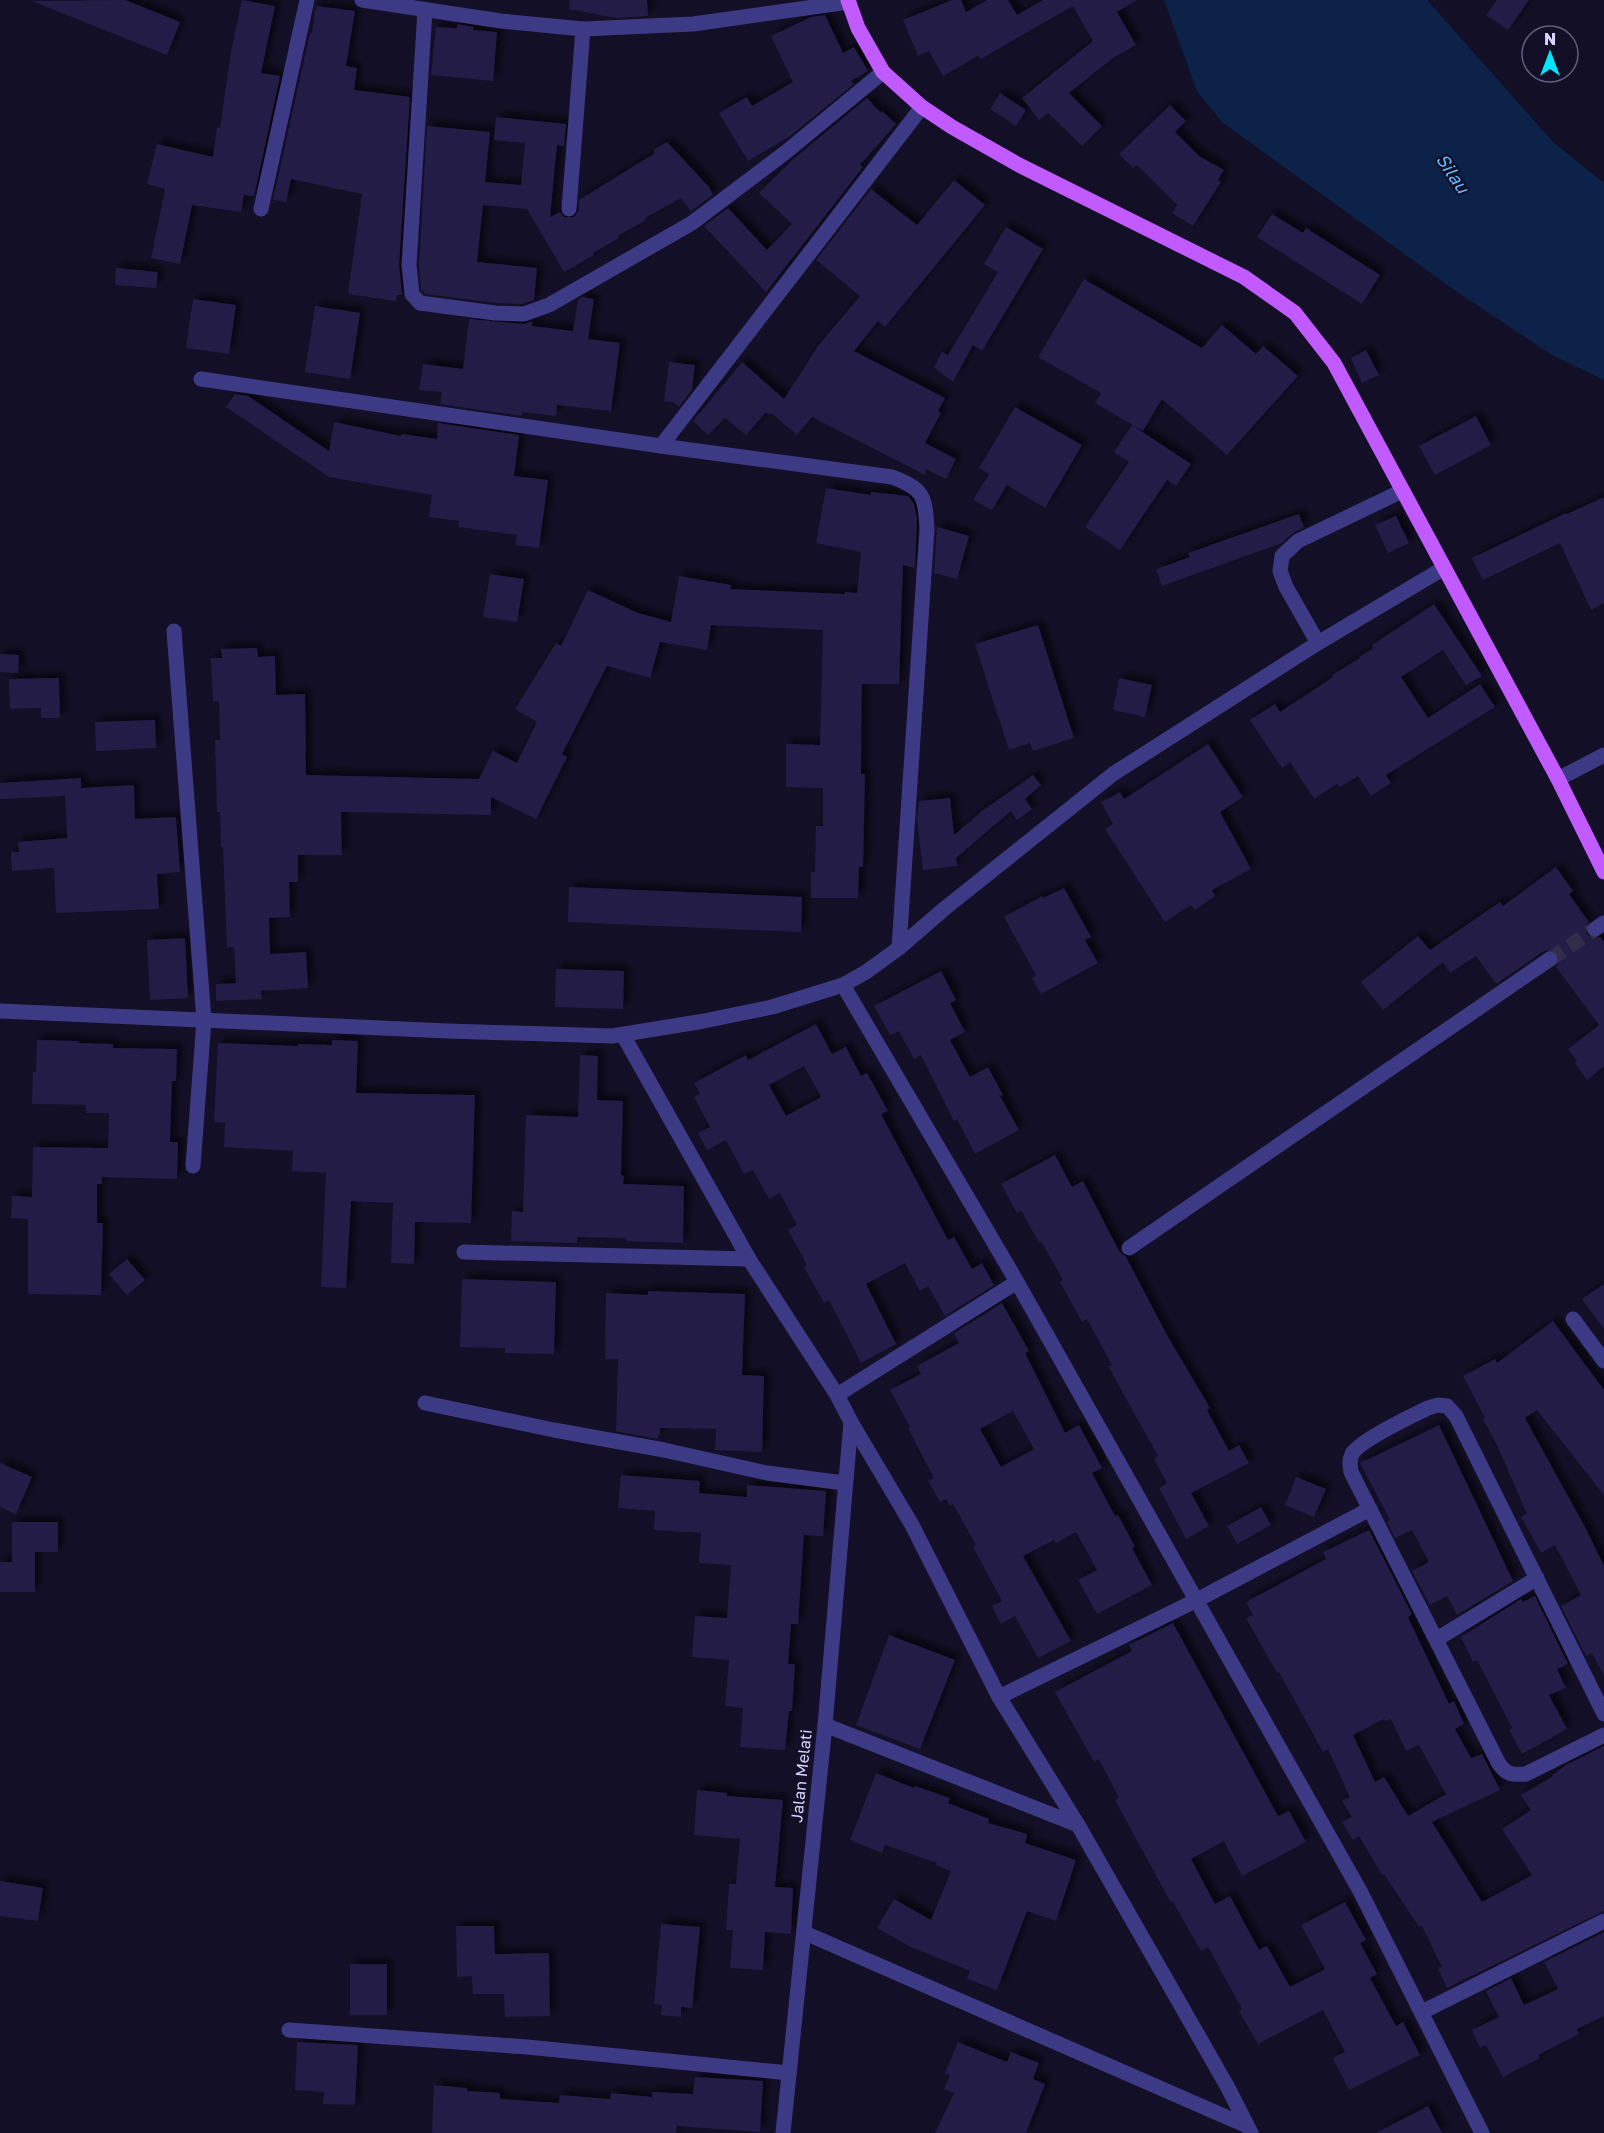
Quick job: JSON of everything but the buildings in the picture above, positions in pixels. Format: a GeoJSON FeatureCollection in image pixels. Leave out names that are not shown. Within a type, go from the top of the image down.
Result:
{"type":"FeatureCollection","features":[{"type":"Feature","properties":{"kind":"main road"},"geometry":{"type":"LineString","coordinates":[[848,1],[858,28],[883,72],[922,107],[1019,165],[1244,277],[1295,313],[1334,363],[1558,779],[1604,872]]}},
{"type":"Feature","properties":{"kind":"street"},"geometry":{"type":"LineString","coordinates":[[261,209],[307,0]]}},
{"type":"Feature","properties":{"kind":"street"},"geometry":{"type":"LineString","coordinates":[[362,0],[397,3],[425,10],[501,21],[583,29],[693,24],[848,1]]}},
{"type":"Feature","properties":{"kind":"street"},"geometry":{"type":"LineString","coordinates":[[425,10],[409,265],[412,294],[420,303],[495,313],[524,314],[549,304],[692,223],[786,152],[883,72]]}},
{"type":"Feature","properties":{"kind":"street"},"geometry":{"type":"LineString","coordinates":[[569,209],[583,29]]}},
{"type":"Feature","properties":{"kind":"street"},"geometry":{"type":"LineString","coordinates":[[660,446],[922,107]]}},
{"type":"Feature","properties":{"kind":"street"},"geometry":{"type":"LineString","coordinates":[[201,379],[660,446],[892,477],[908,483],[922,494],[927,529],[900,948]]}},
{"type":"Feature","properties":{"kind":"street"},"geometry":{"type":"LineString","coordinates":[[1318,643],[1286,587],[1280,571],[1282,556],[1298,541],[1402,491]]}},
{"type":"Feature","properties":{"kind":"street"},"geometry":{"type":"LineString","coordinates":[[0,1011],[448,1031],[623,1035],[772,1007],[843,985],[866,972],[900,948],[953,901],[1113,774],[1318,643],[1444,568]]}},
{"type":"Feature","properties":{"kind":"street"},"geometry":{"type":"LineString","coordinates":[[174,631],[204,1020],[193,1166]]}},
{"type":"Feature","properties":{"kind":"street"},"geometry":{"type":"LineString","coordinates":[[1558,779],[1604,754]]}},
{"type":"Feature","properties":{"kind":"street"},"geometry":{"type":"LineString","coordinates":[[1129,1248],[1550,959]]}},
{"type":"Feature","properties":{"kind":"street"},"geometry":{"type":"LineString","coordinates":[[843,985],[1017,1282],[1360,1891],[1482,2133]]}},
{"type":"Feature","properties":{"kind":"street"},"geometry":{"type":"LineString","coordinates":[[623,1035],[749,1259],[837,1395],[912,1525],[999,1697],[1078,1825],[1227,2086],[1249,2129]]}},
{"type":"Feature","properties":{"kind":"street"},"geometry":{"type":"LineString","coordinates":[[464,1252],[749,1259]]}},
{"type":"Feature","properties":{"kind":"street"},"geometry":{"type":"LineString","coordinates":[[837,1395],[1017,1282]]}},
{"type":"Feature","properties":{"kind":"street"},"geometry":{"type":"LineString","coordinates":[[1573,1319],[1604,1361]]}},
{"type":"Feature","properties":{"kind":"street"},"geometry":{"type":"LineString","coordinates":[[425,1403],[664,1450],[767,1473],[844,1483]]}},
{"type":"Feature","properties":{"kind":"street"},"geometry":{"type":"LineString","coordinates":[[1604,1714],[1459,1423],[1447,1406],[1438,1405],[1428,1408],[1353,1451],[1350,1459],[1351,1472],[1499,1764],[1506,1773],[1526,1774],[1604,1735]]}},
{"type":"Feature","properties":{"kind":"street","name":"Jalan Melati"},"geometry":{"type":"LineString","coordinates":[[783,2133],[825,1725],[851,1422]]}},
{"type":"Feature","properties":{"kind":"street"},"geometry":{"type":"LineString","coordinates":[[999,1697],[1197,1600],[1370,1509]]}},
{"type":"Feature","properties":{"kind":"street"},"geometry":{"type":"LineString","coordinates":[[1437,1639],[1537,1578]]}},
{"type":"Feature","properties":{"kind":"street"},"geometry":{"type":"LineString","coordinates":[[825,1725],[1078,1825]]}},
{"type":"Feature","properties":{"kind":"street"},"geometry":{"type":"LineString","coordinates":[[1422,2012],[1604,1921]]}},
{"type":"Feature","properties":{"kind":"street"},"geometry":{"type":"LineString","coordinates":[[805,1933],[1249,2129]]}},
{"type":"Feature","properties":{"kind":"street"},"geometry":{"type":"LineString","coordinates":[[289,2030],[527,2046],[789,2073]]}},
{"type":"Feature","properties":{"kind":"water","name":"Silau"},"geometry":{"type":"Polygon","coordinates":[[[1164,0],[1427,0],[1553,142],[1604,183],[1604,380],[1552,355],[1450,287],[1222,122],[1197,91],[1164,0]]]}},
{"type":"Feature","properties":{"kind":"tunnel"},"geometry":{"type":"LineString","coordinates":[[1550,959],[1595,929]]}}]}
